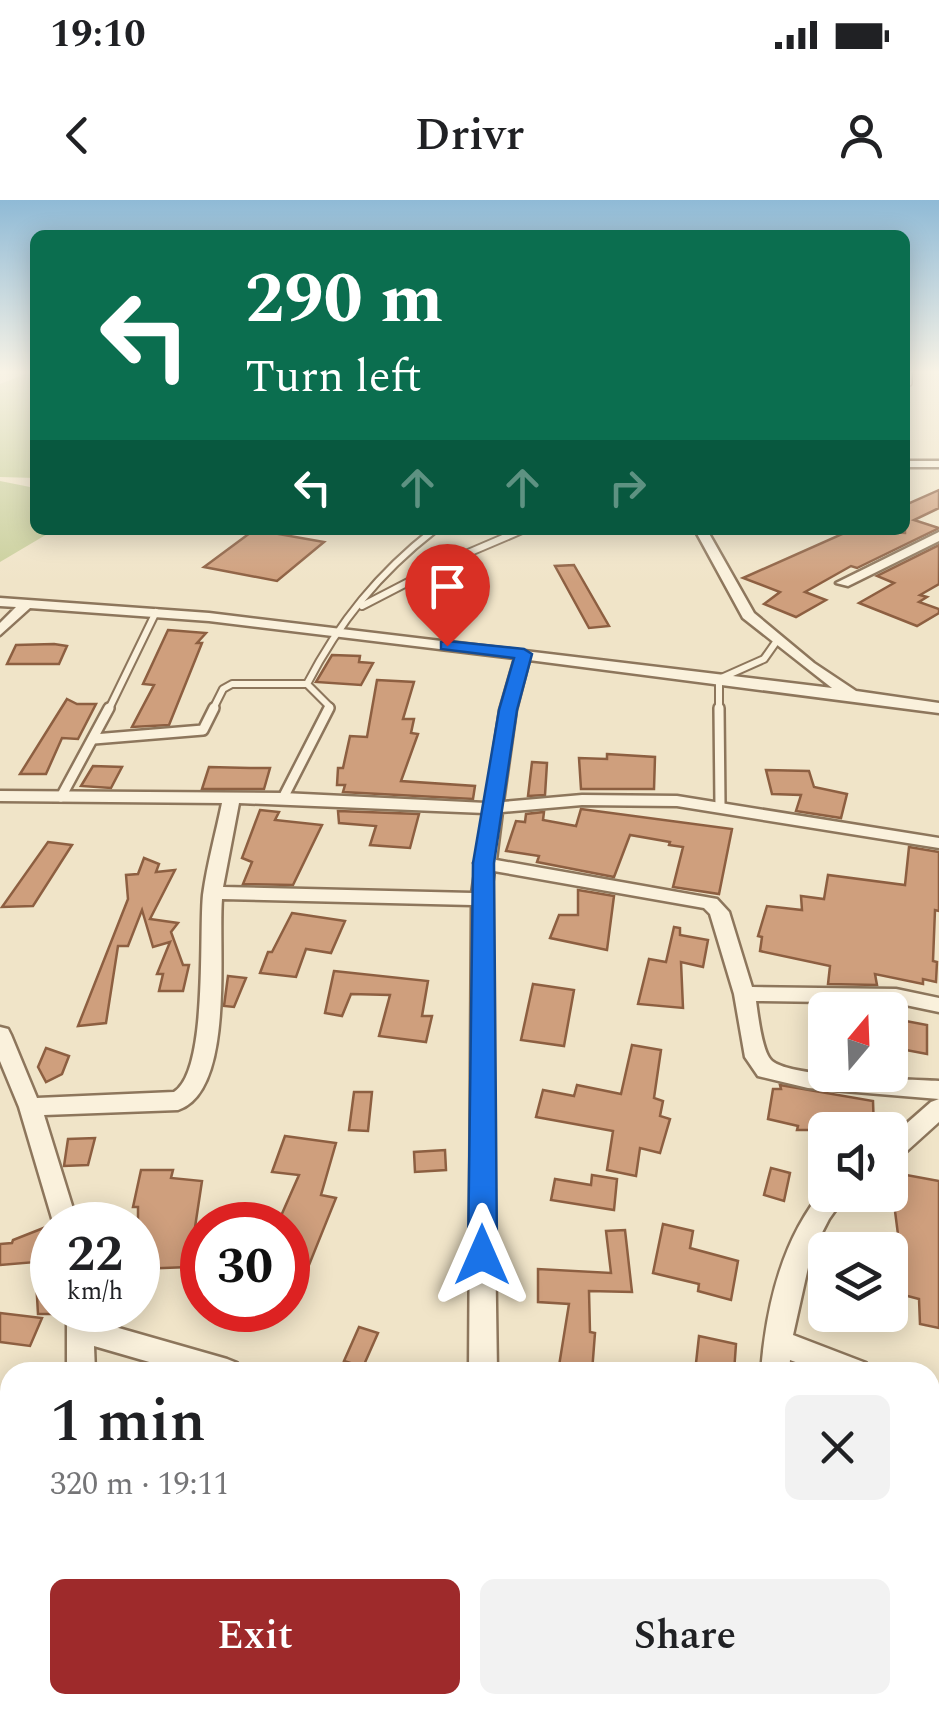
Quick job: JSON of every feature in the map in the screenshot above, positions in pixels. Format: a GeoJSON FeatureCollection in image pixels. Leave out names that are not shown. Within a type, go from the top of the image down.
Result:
{"type":"FeatureCollection","features":[{"type":"Feature","properties":{"kind":"street"},"geometry":{"type":"LineString","coordinates":[[910,463],[937,466]]}},
{"type":"Feature","properties":{"kind":"street"},"geometry":{"type":"LineString","coordinates":[[704,535],[748,615],[776,642],[852,695]]}},
{"type":"Feature","properties":{"kind":"street"},"geometry":{"type":"LineString","coordinates":[[843,583],[939,536]]}},
{"type":"Feature","properties":{"kind":"street"},"geometry":{"type":"LineString","coordinates":[[0,602],[156,612],[524,654],[939,708]]}},
{"type":"Feature","properties":{"kind":"street"},"geometry":{"type":"LineString","coordinates":[[0,631],[27,604]]}},
{"type":"Feature","properties":{"kind":"street"},"geometry":{"type":"LineString","coordinates":[[483,1362],[481,899],[508,710],[524,654]]}},
{"type":"Feature","properties":{"kind":"street"},"geometry":{"type":"LineString","coordinates":[[0,777],[5,782],[0,796],[283,798],[493,808],[582,800],[720,805],[939,843]]}},
{"type":"Feature","properties":{"kind":"street"},"geometry":{"type":"LineString","coordinates":[[30,1107],[187,1098],[203,1049],[210,998],[213,892],[232,799]]}},
{"type":"Feature","properties":{"kind":"street"},"geometry":{"type":"LineString","coordinates":[[484,863],[710,903],[719,912],[744,994],[756,1056],[774,1075],[846,1085],[939,1090]]}},
{"type":"Feature","properties":{"kind":"street"},"geometry":{"type":"LineString","coordinates":[[213,892],[481,899]]}},
{"type":"Feature","properties":{"kind":"street"},"geometry":{"type":"LineString","coordinates":[[744,994],[896,996],[939,1005]]}},
{"type":"Feature","properties":{"kind":"street"},"geometry":{"type":"LineString","coordinates":[[0,1035],[30,1107],[59,1202]]}},
{"type":"Feature","properties":{"kind":"street"},"geometry":{"type":"LineString","coordinates":[[908,1136],[939,1108]]}},
{"type":"Feature","properties":{"kind":"street"},"geometry":{"type":"LineString","coordinates":[[775,1362],[791,1273],[819,1212]]}},
{"type":"Feature","properties":{"kind":"street"},"geometry":{"type":"LineString","coordinates":[[81,1332],[81,1362]]}},
{"type":"Feature","properties":{"kind":"street"},"geometry":{"type":"LineString","coordinates":[[114,1332],[198,1362]]}},
{"type":"Feature","properties":{"kind":"street"},"geometry":{"type":"LineString","coordinates":[[778,1342],[830,1362]]}},
{"type":"Feature","properties":{"kind":"lane"},"geometry":{"type":"LineString","coordinates":[[307,684],[332,633],[392,565],[428,535]]}},
{"type":"Feature","properties":{"kind":"lane"},"geometry":{"type":"LineString","coordinates":[[332,633],[367,602],[511,535]]}},
{"type":"Feature","properties":{"kind":"lane"},"geometry":{"type":"LineString","coordinates":[[61,797],[156,612]]}},
{"type":"Feature","properties":{"kind":"lane"},"geometry":{"type":"LineString","coordinates":[[720,805],[719,679],[764,658],[776,642]]}},
{"type":"Feature","properties":{"kind":"lane"},"geometry":{"type":"LineString","coordinates":[[94,739],[203,730],[224,689],[232,684],[307,684],[330,707],[283,798]]}},
{"type":"Feature","properties":{"kind":"green space"},"geometry":{"type":"Polygon","coordinates":[[[0,441],[30,441],[30,478],[0,477],[0,441]]]}},
{"type":"Feature","properties":{"kind":"green space"},"geometry":{"type":"Polygon","coordinates":[[[0,481],[30,487],[30,535],[46,535],[0,562],[0,481]]]}},
{"type":"Feature","properties":{"kind":"building"},"geometry":{"type":"Polygon","coordinates":[[[939,490],[939,508],[914,520],[939,528],[857,568],[851,566],[805,592],[826,600],[796,617],[764,604],[780,592],[743,578],[840,535],[910,535],[910,503],[939,490]]]}},
{"type":"Feature","properties":{"kind":"building"},"geometry":{"type":"Polygon","coordinates":[[[247,535],[283,535],[324,542],[277,581],[204,567],[247,535]]]}},
{"type":"Feature","properties":{"kind":"building"},"geometry":{"type":"Polygon","coordinates":[[[939,545],[939,584],[920,595],[927,597],[919,602],[939,609],[939,613],[917,626],[859,603],[894,583],[877,576],[939,545]]]}},
{"type":"Feature","properties":{"kind":"building"},"geometry":{"type":"Polygon","coordinates":[[[574,565],[609,626],[589,628],[555,566],[574,565]]]}},
{"type":"Feature","properties":{"kind":"building"},"geometry":{"type":"Polygon","coordinates":[[[168,630],[206,633],[197,643],[202,643],[169,725],[132,727],[154,685],[143,684],[168,630]]]}},
{"type":"Feature","properties":{"kind":"building"},"geometry":{"type":"Polygon","coordinates":[[[16,645],[67,646],[59,664],[7,664],[16,645]]]}},
{"type":"Feature","properties":{"kind":"building"},"geometry":{"type":"Polygon","coordinates":[[[332,655],[360,656],[359,662],[373,663],[361,685],[316,682],[332,655]]]}},
{"type":"Feature","properties":{"kind":"building"},"geometry":{"type":"Polygon","coordinates":[[[377,680],[414,682],[403,719],[414,719],[411,733],[418,734],[401,781],[475,786],[473,799],[343,792],[345,785],[337,785],[338,768],[343,768],[350,736],[367,737],[377,680]]]}},
{"type":"Feature","properties":{"kind":"building"},"geometry":{"type":"Polygon","coordinates":[[[67,699],[77,704],[96,704],[78,739],[62,738],[46,774],[20,774],[67,699]]]}},
{"type":"Feature","properties":{"kind":"building"},"geometry":{"type":"Polygon","coordinates":[[[607,754],[655,757],[654,789],[581,789],[579,758],[607,759],[607,754]]]}},
{"type":"Feature","properties":{"kind":"building"},"geometry":{"type":"Polygon","coordinates":[[[532,762],[547,763],[545,795],[528,796],[532,762]]]}},
{"type":"Feature","properties":{"kind":"building"},"geometry":{"type":"Polygon","coordinates":[[[93,766],[122,767],[111,788],[81,786],[93,766]]]}},
{"type":"Feature","properties":{"kind":"building"},"geometry":{"type":"Polygon","coordinates":[[[209,767],[270,768],[264,789],[202,789],[209,767]]]}},
{"type":"Feature","properties":{"kind":"building"},"geometry":{"type":"Polygon","coordinates":[[[766,770],[809,771],[814,787],[847,794],[841,818],[796,811],[801,795],[772,794],[766,770]]]}},
{"type":"Feature","properties":{"kind":"building"},"geometry":{"type":"Polygon","coordinates":[[[581,809],[732,829],[719,894],[673,887],[683,847],[669,845],[670,842],[630,835],[614,877],[537,862],[539,856],[506,851],[516,821],[525,822],[526,814],[544,812],[543,820],[576,826],[581,809]]]}},
{"type":"Feature","properties":{"kind":"building"},"geometry":{"type":"Polygon","coordinates":[[[260,810],[279,812],[275,820],[322,825],[293,885],[243,884],[252,862],[242,858],[260,810]]]}},
{"type":"Feature","properties":{"kind":"building"},"geometry":{"type":"Polygon","coordinates":[[[338,811],[419,814],[410,848],[370,845],[376,826],[339,823],[338,811]]]}},
{"type":"Feature","properties":{"kind":"building"},"geometry":{"type":"Polygon","coordinates":[[[48,842],[72,845],[33,906],[2,907],[48,842]]]}},
{"type":"Feature","properties":{"kind":"building"},"geometry":{"type":"Polygon","coordinates":[[[909,847],[939,852],[939,911],[935,910],[933,961],[937,962],[936,982],[923,979],[923,984],[875,974],[877,985],[828,984],[830,966],[760,951],[762,937],[758,936],[767,906],[802,910],[801,896],[824,899],[828,875],[905,885],[909,847]]]}},
{"type":"Feature","properties":{"kind":"building"},"geometry":{"type":"Polygon","coordinates":[[[144,858],[159,864],[156,872],[175,870],[150,919],[178,923],[171,932],[183,965],[189,965],[183,991],[159,991],[163,974],[157,974],[170,942],[153,947],[142,910],[128,946],[118,946],[106,1023],[78,1026],[128,899],[126,875],[138,874],[144,858]]]}},
{"type":"Feature","properties":{"kind":"building"},"geometry":{"type":"Polygon","coordinates":[[[578,890],[614,896],[607,950],[550,938],[559,915],[578,915],[578,890]]]}},
{"type":"Feature","properties":{"kind":"building"},"geometry":{"type":"Polygon","coordinates":[[[292,913],[345,921],[331,953],[306,949],[296,977],[260,973],[268,952],[272,952],[292,913]]]}},
{"type":"Feature","properties":{"kind":"building"},"geometry":{"type":"Polygon","coordinates":[[[674,927],[680,928],[680,935],[708,940],[703,967],[681,962],[683,1008],[638,1004],[649,959],[666,962],[674,927]]]}},
{"type":"Feature","properties":{"kind":"building"},"geometry":{"type":"Polygon","coordinates":[[[334,971],[428,981],[422,1016],[432,1016],[426,1042],[379,1036],[390,995],[351,994],[342,1016],[325,1013],[334,971]]]}},
{"type":"Feature","properties":{"kind":"building"},"geometry":{"type":"Polygon","coordinates":[[[228,976],[246,978],[234,1007],[224,1006],[228,976]]]}},
{"type":"Feature","properties":{"kind":"building"},"geometry":{"type":"Polygon","coordinates":[[[533,984],[574,990],[564,1046],[521,1040],[533,984]]]}},
{"type":"Feature","properties":{"kind":"building"},"geometry":{"type":"Polygon","coordinates":[[[908,1021],[927,1025],[927,1054],[908,1050],[908,1021]]]}},
{"type":"Feature","properties":{"kind":"building"},"geometry":{"type":"Polygon","coordinates":[[[632,1045],[661,1050],[654,1098],[663,1101],[660,1116],[670,1119],[660,1153],[640,1148],[636,1176],[607,1170],[613,1131],[536,1117],[543,1090],[574,1096],[577,1085],[621,1094],[632,1045]]]}},
{"type":"Feature","properties":{"kind":"building"},"geometry":{"type":"Polygon","coordinates":[[[46,1048],[69,1056],[62,1074],[46,1082],[38,1067],[46,1048]]]}},
{"type":"Feature","properties":{"kind":"building"},"geometry":{"type":"Polygon","coordinates":[[[780,1085],[873,1101],[873,1112],[808,1112],[808,1130],[797,1130],[798,1126],[768,1119],[773,1089],[781,1089],[780,1085]]]}},
{"type":"Feature","properties":{"kind":"building"},"geometry":{"type":"Polygon","coordinates":[[[354,1092],[372,1092],[368,1131],[349,1130],[354,1092]]]}},
{"type":"Feature","properties":{"kind":"building"},"geometry":{"type":"Polygon","coordinates":[[[285,1136],[336,1143],[321,1195],[336,1198],[310,1263],[310,1202],[287,1202],[299,1175],[272,1172],[285,1136]]]}},
{"type":"Feature","properties":{"kind":"building"},"geometry":{"type":"Polygon","coordinates":[[[95,1138],[88,1165],[64,1166],[68,1139],[95,1138]]]}},
{"type":"Feature","properties":{"kind":"building"},"geometry":{"type":"Polygon","coordinates":[[[445,1150],[446,1170],[415,1172],[414,1152],[445,1150]]]}},
{"type":"Feature","properties":{"kind":"building"},"geometry":{"type":"Polygon","coordinates":[[[771,1168],[790,1173],[784,1201],[764,1195],[771,1168]]]}},
{"type":"Feature","properties":{"kind":"building"},"geometry":{"type":"Polygon","coordinates":[[[141,1170],[173,1170],[171,1178],[202,1181],[199,1202],[180,1202],[180,1267],[160,1268],[160,1202],[134,1202],[141,1170]]]}},
{"type":"Feature","properties":{"kind":"building"},"geometry":{"type":"Polygon","coordinates":[[[592,1175],[617,1179],[614,1210],[551,1200],[555,1179],[591,1185],[592,1175]]]}},
{"type":"Feature","properties":{"kind":"building"},"geometry":{"type":"Polygon","coordinates":[[[908,1175],[939,1181],[939,1328],[920,1324],[919,1299],[908,1296],[908,1232],[898,1232],[895,1212],[908,1212],[908,1175]]]}},
{"type":"Feature","properties":{"kind":"building"},"geometry":{"type":"Polygon","coordinates":[[[663,1224],[693,1231],[690,1248],[738,1261],[731,1300],[698,1291],[699,1284],[653,1273],[663,1224]]]}},
{"type":"Feature","properties":{"kind":"building"},"geometry":{"type":"Polygon","coordinates":[[[625,1230],[632,1292],[589,1291],[590,1332],[595,1333],[593,1362],[560,1362],[569,1304],[538,1302],[538,1269],[611,1273],[606,1231],[625,1230]]]}},
{"type":"Feature","properties":{"kind":"building"},"geometry":{"type":"Polygon","coordinates":[[[30,1233],[30,1262],[0,1265],[0,1244],[30,1233]]]}},
{"type":"Feature","properties":{"kind":"building"},"geometry":{"type":"Polygon","coordinates":[[[0,1313],[30,1317],[30,1332],[36,1332],[30,1346],[0,1342],[0,1313]]]}},
{"type":"Feature","properties":{"kind":"building"},"geometry":{"type":"Polygon","coordinates":[[[359,1327],[378,1333],[365,1362],[344,1361],[359,1327]]]}},
{"type":"Feature","properties":{"kind":"building"},"geometry":{"type":"Polygon","coordinates":[[[699,1336],[736,1344],[735,1362],[696,1362],[699,1336]]]}},
{"type":"Feature","properties":{"kind":"route"},"geometry":{"type":"LineString","coordinates":[[447,646],[524,654],[508,710],[481,899],[482,1255]]}}]}
